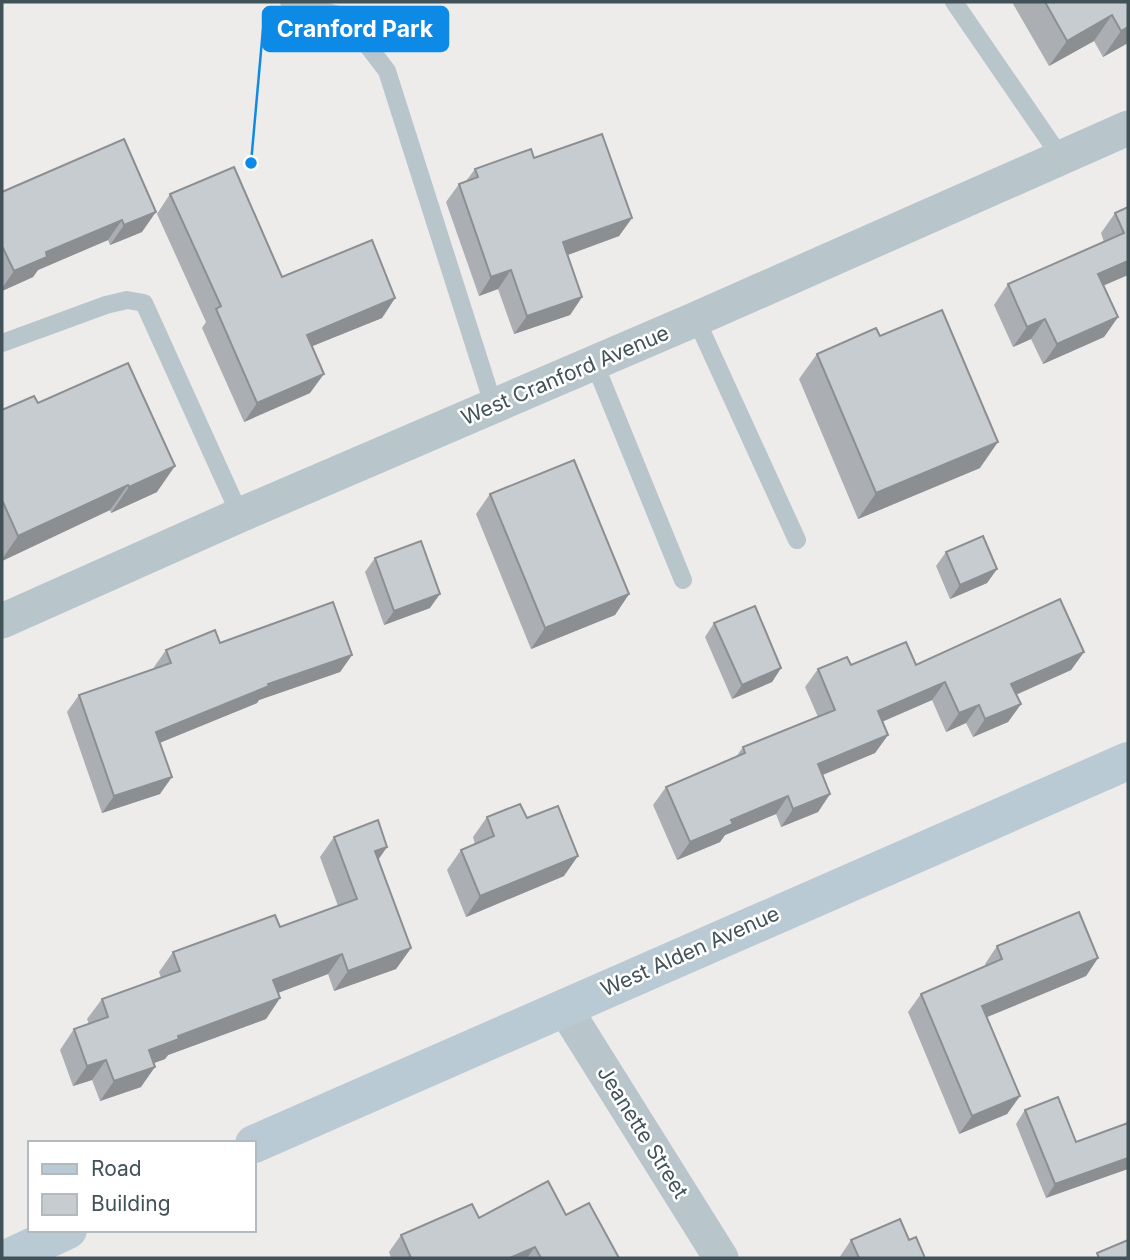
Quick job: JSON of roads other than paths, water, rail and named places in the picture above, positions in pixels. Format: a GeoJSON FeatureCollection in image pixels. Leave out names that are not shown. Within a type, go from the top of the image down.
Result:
{"type":"FeatureCollection","features":[{"type":"Feature","properties":{"kind":"street","name":"West Cranford Avenue"},"geometry":{"type":"LineString","coordinates":[[2,621],[1128,128]]}},
{"type":"Feature","properties":{"kind":"street","name":"West Alden Avenue"},"geometry":{"type":"LineString","coordinates":[[256,1143],[1128,761]]}},
{"type":"Feature","properties":{"kind":"street","name":"Jeanette Street"},"geometry":{"type":"LineString","coordinates":[[564,1007],[721,1258]]}},
{"type":"Feature","properties":{"kind":"street"},"geometry":{"type":"LineString","coordinates":[[8,1258],[64,1232]]}},
{"type":"Feature","properties":{"kind":"lane"},"geometry":{"type":"LineString","coordinates":[[289,2],[347,9],[387,71],[494,407]]}},
{"type":"Feature","properties":{"kind":"lane"},"geometry":{"type":"LineString","coordinates":[[954,2],[1062,159]]}},
{"type":"Feature","properties":{"kind":"lane"},"geometry":{"type":"LineString","coordinates":[[2,343],[106,305],[127,300],[144,303],[240,515]]}},
{"type":"Feature","properties":{"kind":"lane"},"geometry":{"type":"LineString","coordinates":[[696,319],[797,540]]}},
{"type":"Feature","properties":{"kind":"lane"},"geometry":{"type":"LineString","coordinates":[[594,362],[683,579]]}},
{"type":"Feature","properties":{"kind":"place","name":"Cranford Park"},"geometry":{"type":"Point","coordinates":[251,163]}}]}
